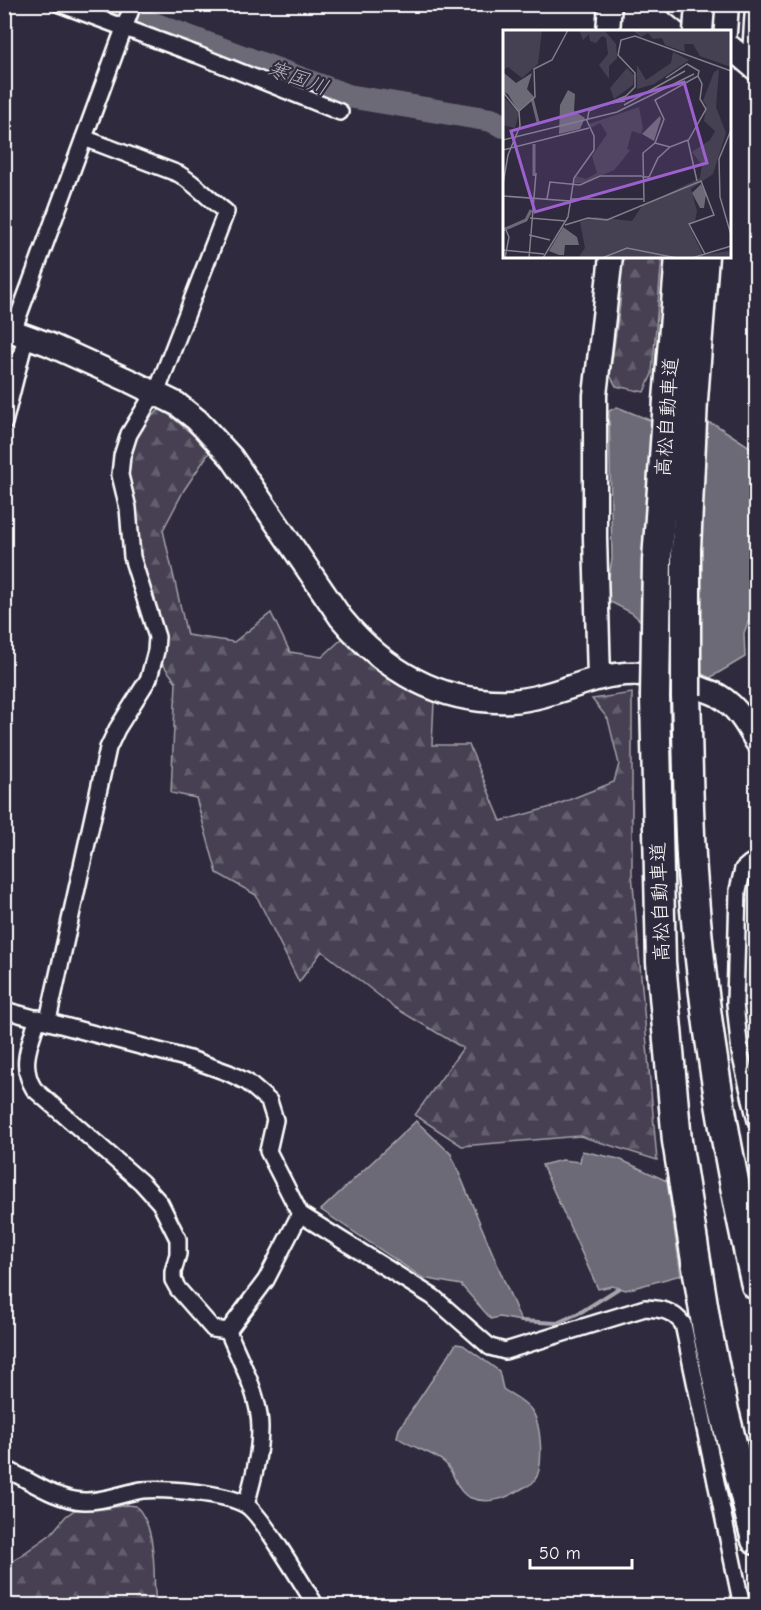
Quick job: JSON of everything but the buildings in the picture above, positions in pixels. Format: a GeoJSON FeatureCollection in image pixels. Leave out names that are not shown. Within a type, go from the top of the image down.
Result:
{"type":"FeatureCollection","features":[{"type":"Feature","properties":{"kind":"highway"},"geometry":{"type":"LineString","coordinates":[[691,4],[691,30]]}},
{"type":"Feature","properties":{"kind":"highway"},"geometry":{"type":"LineString","coordinates":[[698,30],[700,4]]}},
{"type":"Feature","properties":{"kind":"highway"},"geometry":{"type":"LineString","coordinates":[[722,30],[724,4]]}},
{"type":"Feature","properties":{"kind":"highway","name":"高松自動車道"},"geometry":{"type":"LineString","coordinates":[[680,258],[681,400],[686,549],[686,695],[692,872],[707,1021],[727,1147],[756,1285]]}},
{"type":"Feature","properties":{"kind":"highway","name":"高松自動車道"},"geometry":{"type":"LineString","coordinates":[[704,258],[657,561],[655,697],[661,962],[677,1141],[707,1330],[724,1411],[756,1540]]}},
{"type":"Feature","properties":{"kind":"street"},"geometry":{"type":"LineString","coordinates":[[60,4],[125,27],[340,112]]}},
{"type":"Feature","properties":{"kind":"street"},"geometry":{"type":"LineString","coordinates":[[4,423],[14,331],[133,4]]}},
{"type":"Feature","properties":{"kind":"street"},"geometry":{"type":"LineString","coordinates":[[608,30],[610,4]]}},
{"type":"Feature","properties":{"kind":"street"},"geometry":{"type":"LineString","coordinates":[[678,4],[709,30]]}},
{"type":"Feature","properties":{"kind":"street"},"geometry":{"type":"LineString","coordinates":[[753,66],[753,15],[756,7]]}},
{"type":"Feature","properties":{"kind":"street"},"geometry":{"type":"LineString","coordinates":[[731,49],[753,66]]}},
{"type":"Feature","properties":{"kind":"street"},"geometry":{"type":"LineString","coordinates":[[84,138],[179,174],[190,180],[206,197],[226,212],[154,393],[129,434],[122,456],[120,475],[128,508],[132,557],[157,637],[156,651],[149,678],[117,729],[108,748],[43,1019],[28,1053],[25,1068],[27,1078],[34,1089],[141,1182],[160,1203],[178,1239],[178,1254],[173,1280],[178,1289],[213,1329],[228,1331]]}},
{"type":"Feature","properties":{"kind":"street"},"geometry":{"type":"LineString","coordinates":[[599,678],[595,538],[595,394],[611,258]]}},
{"type":"Feature","properties":{"kind":"street"},"geometry":{"type":"LineString","coordinates":[[14,331],[177,404],[215,438],[232,458],[341,618],[361,641],[394,669],[413,680],[442,692],[484,700],[510,701],[537,698],[599,678],[624,673],[661,675],[692,684],[719,696],[743,718],[756,741]]}},
{"type":"Feature","properties":{"kind":"street"},"geometry":{"type":"LineString","coordinates":[[756,864],[750,863],[742,869],[738,890],[735,1003],[740,1053],[756,1121]]}},
{"type":"Feature","properties":{"kind":"street"},"geometry":{"type":"LineString","coordinates":[[4,1010],[193,1060],[247,1082],[269,1101],[275,1120],[268,1151],[300,1214],[433,1297],[490,1347],[505,1351],[645,1308],[665,1309],[676,1315],[683,1324],[742,1605]]}},
{"type":"Feature","properties":{"kind":"street"},"geometry":{"type":"LineString","coordinates":[[228,1331],[266,1280],[300,1214]]}},
{"type":"Feature","properties":{"kind":"street"},"geometry":{"type":"LineString","coordinates":[[228,1331],[255,1399],[260,1426],[257,1461],[246,1505]]}},
{"type":"Feature","properties":{"kind":"street"},"geometry":{"type":"LineString","coordinates":[[4,1468],[71,1500],[87,1501],[142,1490],[164,1489],[216,1496],[246,1505],[261,1521],[316,1605]]}},
{"type":"Feature","properties":{"kind":"green space"},"geometry":{"type":"Polygon","coordinates":[[[621,258],[662,258],[652,374],[644,392],[616,386],[610,375],[620,304],[621,258]]]}},
{"type":"Feature","properties":{"kind":"green space"},"geometry":{"type":"Polygon","coordinates":[[[161,408],[211,450],[184,490],[163,530],[187,635],[234,642],[271,613],[290,652],[322,657],[344,637],[395,683],[434,701],[432,745],[469,745],[501,821],[551,807],[614,782],[619,764],[608,719],[592,699],[632,693],[632,873],[657,1160],[580,1136],[462,1146],[415,1115],[463,1048],[395,1008],[322,951],[299,982],[256,895],[217,873],[196,798],[171,793],[176,682],[161,662],[162,633],[139,557],[124,472],[137,430],[161,408]]]}},
{"type":"Feature","properties":{"kind":"green space"},"geometry":{"type":"Polygon","coordinates":[[[136,1506],[148,1527],[153,1553],[156,1605],[5,1605],[5,1567],[51,1534],[66,1516],[76,1509],[136,1506]]]}},
{"type":"Feature","properties":{"kind":"shaded area"},"geometry":{"type":"Polygon","coordinates":[[[617,407],[652,421],[699,420],[716,425],[756,451],[756,607],[753,609],[744,633],[745,657],[710,678],[693,669],[632,613],[605,599],[612,559],[609,411],[617,407]]]}},
{"type":"Feature","properties":{"kind":"shaded area"},"geometry":{"type":"Polygon","coordinates":[[[416,1121],[451,1154],[521,1321],[499,1317],[491,1319],[461,1285],[423,1278],[321,1210],[416,1121]]]}},
{"type":"Feature","properties":{"kind":"shaded area"},"geometry":{"type":"Polygon","coordinates":[[[582,1151],[619,1159],[667,1181],[681,1275],[626,1290],[612,1286],[598,1289],[542,1165],[562,1160],[580,1162],[582,1151]]]}},
{"type":"Feature","properties":{"kind":"shaded area"},"geometry":{"type":"Polygon","coordinates":[[[456,1344],[463,1345],[499,1371],[503,1389],[529,1407],[538,1426],[541,1457],[533,1482],[511,1495],[492,1501],[466,1496],[445,1463],[397,1437],[399,1429],[456,1344]]]}},
{"type":"Feature","properties":{"kind":"waterway","name":"寒国川"},"geometry":{"type":"LineString","coordinates":[[99,4],[348,96],[491,120],[503,126]]}},
{"type":"Feature","properties":{"kind":"waterway"},"geometry":{"type":"LineString","coordinates":[[521,1321],[557,1323],[581,1312],[619,1288]]}}]}
